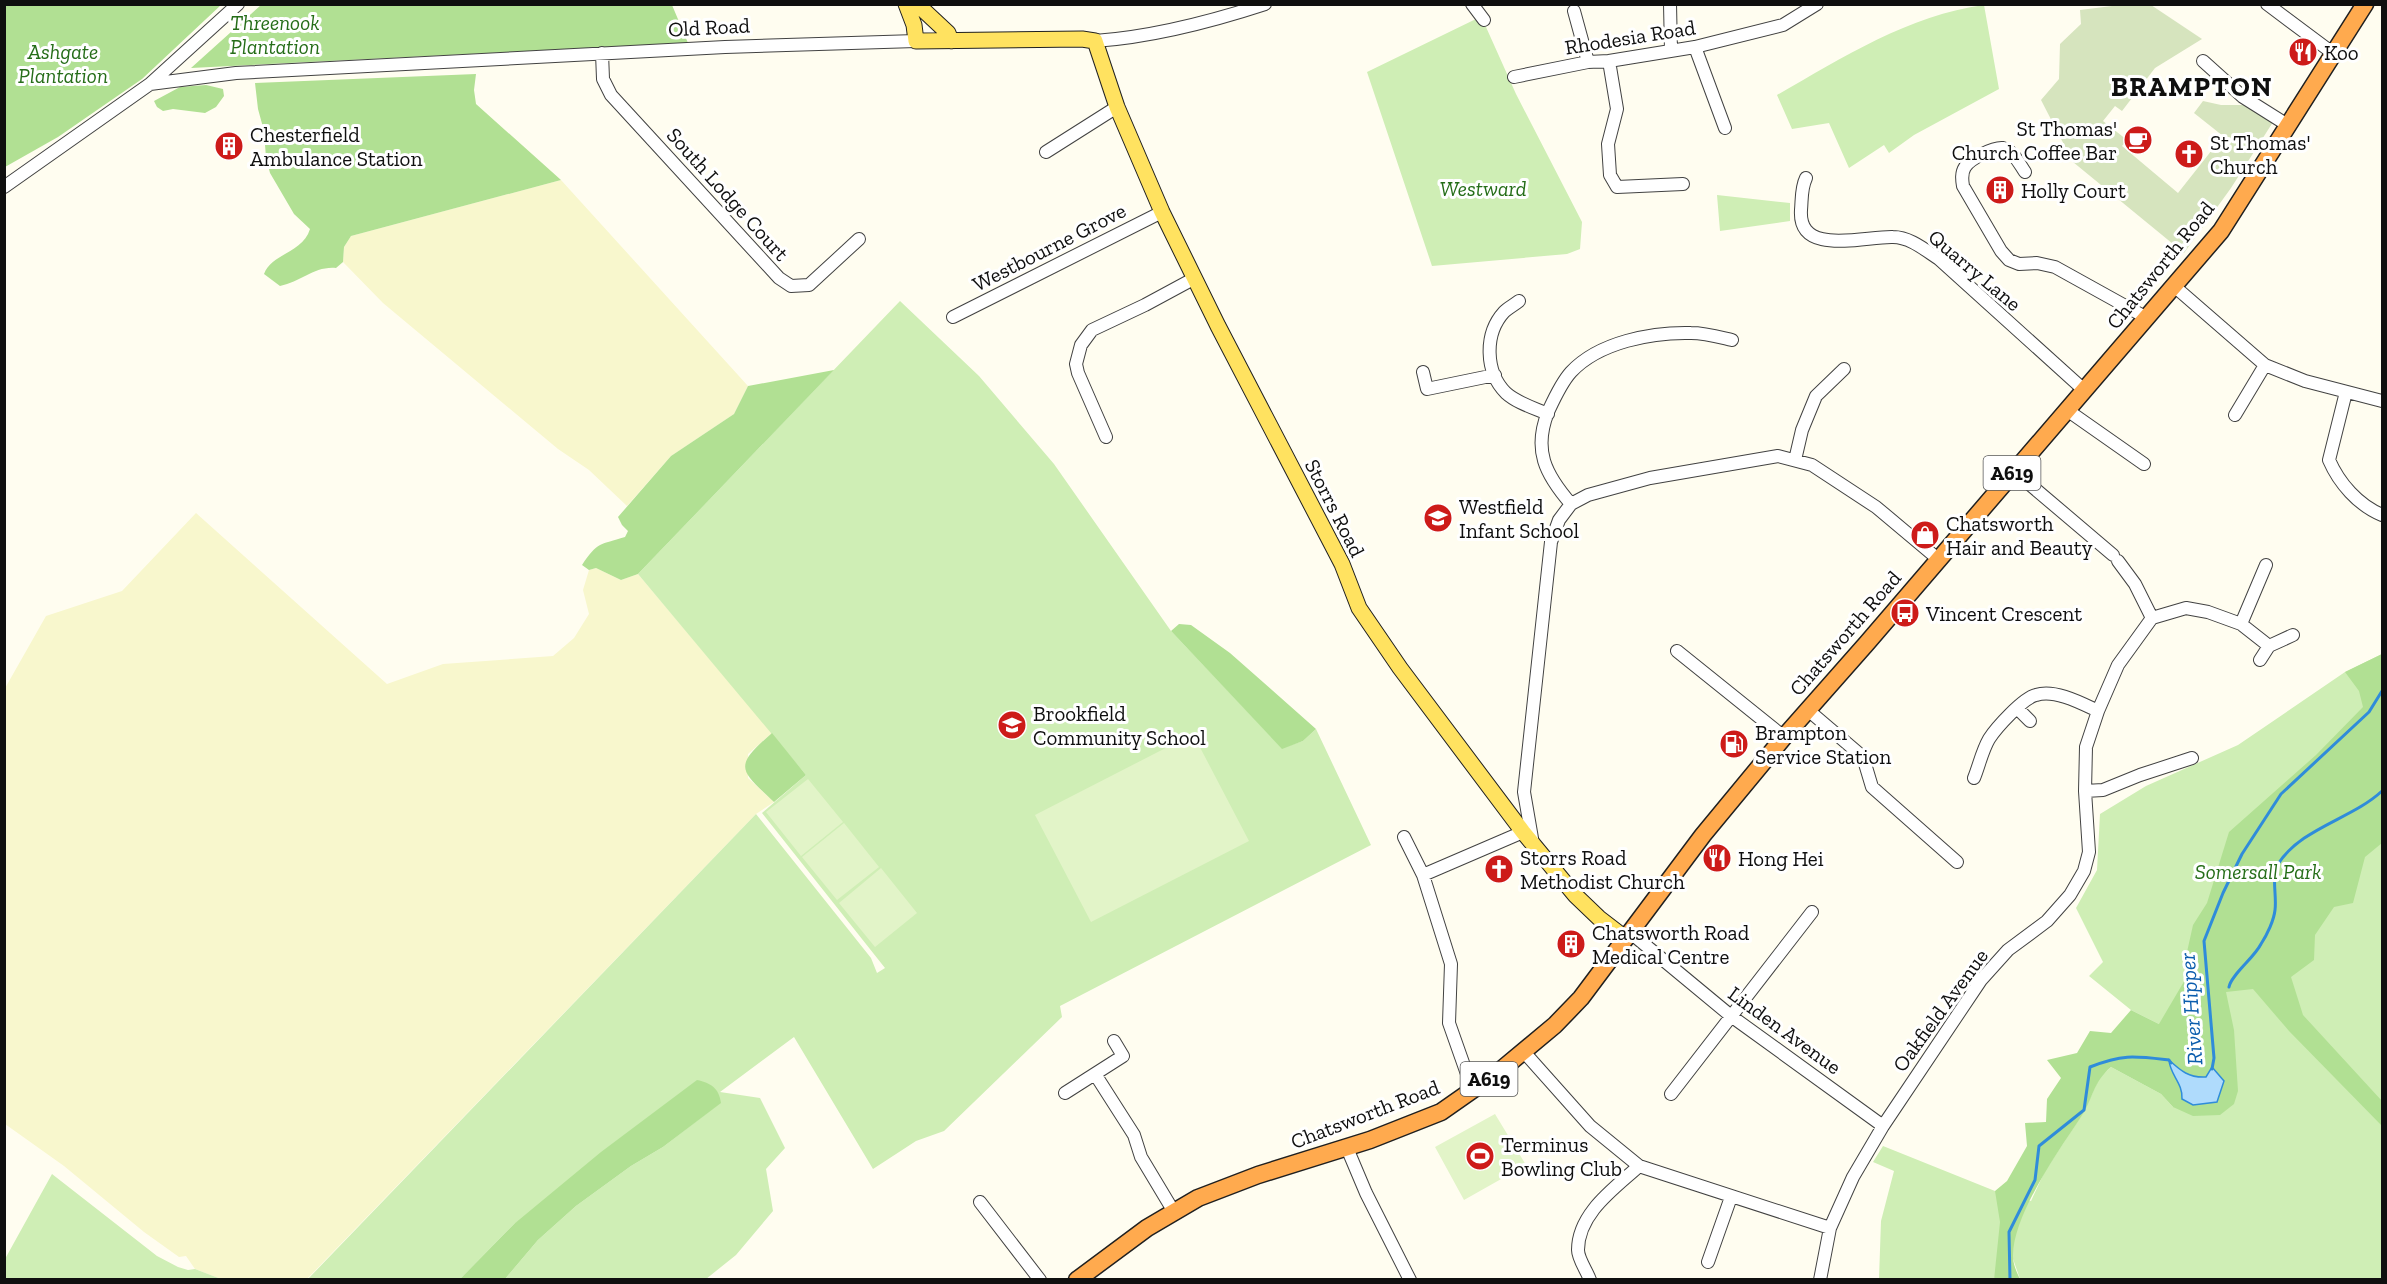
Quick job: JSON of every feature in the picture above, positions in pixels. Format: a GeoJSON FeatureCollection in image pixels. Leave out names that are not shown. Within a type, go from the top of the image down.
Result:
{"type":"FeatureCollection","features":[{"type":"Feature","properties":{"kind":"highway","name":"Chatsworth Road"},"geometry":{"type":"LineString","coordinates":[[1077,1280],[1174,1212],[1205,1196],[1258,1175],[1347,1148],[1441,1112],[1524,1052],[1581,998],[1631,939],[1703,835],[1784,737],[2221,231],[2365,4]]}},
{"type":"Feature","properties":{"kind":"main road"},"geometry":{"type":"LineString","coordinates":[[906,4],[914,25],[916,41]]}},
{"type":"Feature","properties":{"kind":"main road"},"geometry":{"type":"LineString","coordinates":[[917,4],[948,33],[951,41]]}},
{"type":"Feature","properties":{"kind":"main road","name":"Old Road"},"geometry":{"type":"LineString","coordinates":[[916,41],[1082,39],[1095,41]]}},
{"type":"Feature","properties":{"kind":"main road","name":"Storrs Road"},"geometry":{"type":"LineString","coordinates":[[1095,41],[1117,107],[1162,212],[1342,564],[1359,608],[1406,677],[1528,838],[1575,895],[1599,918],[1631,939]]}},
{"type":"Feature","properties":{"kind":"street"},"geometry":{"type":"LineString","coordinates":[[4,187],[150,84],[238,4]]}},
{"type":"Feature","properties":{"kind":"street","name":"Old Road"},"geometry":{"type":"LineString","coordinates":[[1095,41],[1153,33],[1228,16],[1265,4]]}},
{"type":"Feature","properties":{"kind":"street"},"geometry":{"type":"LineString","coordinates":[[1472,4],[1484,20]]}},
{"type":"Feature","properties":{"kind":"street"},"geometry":{"type":"LineString","coordinates":[[1670,4],[1671,51]]}},
{"type":"Feature","properties":{"kind":"street","name":"Rhodesia Road"},"geometry":{"type":"LineString","coordinates":[[1514,77],[1695,47],[1783,25],[1817,4]]}},
{"type":"Feature","properties":{"kind":"street"},"geometry":{"type":"LineString","coordinates":[[2267,4],[2334,54]]}},
{"type":"Feature","properties":{"kind":"street"},"geometry":{"type":"LineString","coordinates":[[1574,11],[1588,63]]}},
{"type":"Feature","properties":{"kind":"street","name":"Old Road"},"geometry":{"type":"LineString","coordinates":[[150,84],[236,73],[602,53],[916,41]]}},
{"type":"Feature","properties":{"kind":"street"},"geometry":{"type":"LineString","coordinates":[[1695,47],[1725,128]]}},
{"type":"Feature","properties":{"kind":"street","name":"South Lodge Court"},"geometry":{"type":"LineString","coordinates":[[602,53],[603,80],[611,95],[779,278],[791,286],[809,285],[859,239]]}},
{"type":"Feature","properties":{"kind":"street"},"geometry":{"type":"LineString","coordinates":[[1609,61],[1617,109],[1608,144],[1610,175],[1617,187],[1683,184]]}},
{"type":"Feature","properties":{"kind":"street"},"geometry":{"type":"LineString","coordinates":[[2203,61],[2243,97],[2289,126]]}},
{"type":"Feature","properties":{"kind":"street"},"geometry":{"type":"LineString","coordinates":[[1046,152],[1117,107]]}},
{"type":"Feature","properties":{"kind":"street"},"geometry":{"type":"LineString","coordinates":[[2025,172],[2011,152],[2004,148],[1996,149],[1971,161],[1965,167],[1962,177],[1963,186],[2001,251],[2009,260],[2019,264],[2037,263],[2055,267],[2147,318]]}},
{"type":"Feature","properties":{"kind":"street","name":"Quarry Lane"},"geometry":{"type":"LineString","coordinates":[[1806,178],[1803,185],[1800,222],[1806,232],[1821,240],[1895,236],[1915,243],[1939,259],[2084,390]]}},
{"type":"Feature","properties":{"kind":"street","name":"Westbourne Grove"},"geometry":{"type":"LineString","coordinates":[[953,317],[1162,212]]}},
{"type":"Feature","properties":{"kind":"street"},"geometry":{"type":"LineString","coordinates":[[1106,437],[1078,373],[1076,364],[1080,345],[1092,330],[1195,278]]}},
{"type":"Feature","properties":{"kind":"street"},"geometry":{"type":"LineString","coordinates":[[2174,286],[2265,365],[2305,381],[2382,401]]}},
{"type":"Feature","properties":{"kind":"street"},"geometry":{"type":"LineString","coordinates":[[1519,301],[1504,313],[1492,331],[1488,357],[1498,384],[1508,395],[1548,414]]}},
{"type":"Feature","properties":{"kind":"street"},"geometry":{"type":"LineString","coordinates":[[1571,504],[1556,488],[1541,456],[1540,438],[1554,398],[1572,372],[1601,351],[1649,336],[1693,333],[1732,340]]}},
{"type":"Feature","properties":{"kind":"street"},"geometry":{"type":"LineString","coordinates":[[2235,415],[2265,365]]}},
{"type":"Feature","properties":{"kind":"street"},"geometry":{"type":"LineString","coordinates":[[1795,460],[1802,430],[1816,396],[1844,369]]}},
{"type":"Feature","properties":{"kind":"street"},"geometry":{"type":"LineString","coordinates":[[1423,372],[1427,389],[1495,375]]}},
{"type":"Feature","properties":{"kind":"street"},"geometry":{"type":"LineString","coordinates":[[2346,392],[2329,460],[2343,485],[2373,511],[2382,515]]}},
{"type":"Feature","properties":{"kind":"street"},"geometry":{"type":"LineString","coordinates":[[2067,410],[2144,464]]}},
{"type":"Feature","properties":{"kind":"street"},"geometry":{"type":"LineString","coordinates":[[1424,875],[1528,838],[1524,792],[1551,542],[1559,520],[1571,504],[1588,495],[1650,478],[1778,456],[1812,465],[1876,507],[1938,560]]}},
{"type":"Feature","properties":{"kind":"street"},"geometry":{"type":"LineString","coordinates":[[2014,471],[2115,558],[2135,584],[2152,618],[2186,608],[2208,612],[2241,624],[2269,646]]}},
{"type":"Feature","properties":{"kind":"street"},"geometry":{"type":"LineString","coordinates":[[2241,624],[2266,565]]}},
{"type":"Feature","properties":{"kind":"street","name":"Oakfield Avenue"},"geometry":{"type":"LineString","coordinates":[[1820,1280],[1830,1228],[1853,1178],[1883,1126],[1981,980],[2008,950],[2048,921],[2070,895],[2084,870],[2089,852],[2085,791],[2086,747],[2097,711],[2118,665],[2152,618]]}},
{"type":"Feature","properties":{"kind":"street"},"geometry":{"type":"LineString","coordinates":[[2260,660],[2269,646],[2293,635]]}},
{"type":"Feature","properties":{"kind":"street"},"geometry":{"type":"LineString","coordinates":[[1677,651],[1784,737]]}},
{"type":"Feature","properties":{"kind":"street"},"geometry":{"type":"LineString","coordinates":[[1974,778],[1987,741],[2017,708],[2037,694],[2062,697],[2097,711]]}},
{"type":"Feature","properties":{"kind":"street"},"geometry":{"type":"LineString","coordinates":[[2017,708],[2030,722]]}},
{"type":"Feature","properties":{"kind":"street"},"geometry":{"type":"LineString","coordinates":[[1808,710],[1863,756],[1872,787],[1957,862]]}},
{"type":"Feature","properties":{"kind":"street"},"geometry":{"type":"LineString","coordinates":[[2085,791],[2103,790],[2192,758]]}},
{"type":"Feature","properties":{"kind":"street"},"geometry":{"type":"LineString","coordinates":[[1404,837],[1424,875],[1450,964],[1449,1023],[1473,1091]]}},
{"type":"Feature","properties":{"kind":"street"},"geometry":{"type":"LineString","coordinates":[[1671,1094],[1812,912]]}},
{"type":"Feature","properties":{"kind":"street","name":"Linden Avenue"},"geometry":{"type":"LineString","coordinates":[[1631,939],[1731,1016],[1883,1126]]}},
{"type":"Feature","properties":{"kind":"street"},"geometry":{"type":"LineString","coordinates":[[1065,1093],[1124,1056],[1114,1041]]}},
{"type":"Feature","properties":{"kind":"street"},"geometry":{"type":"LineString","coordinates":[[1524,1052],[1590,1126],[1639,1166],[1830,1228]]}},
{"type":"Feature","properties":{"kind":"street"},"geometry":{"type":"LineString","coordinates":[[1095,1074],[1134,1135],[1141,1157],[1174,1212]]}},
{"type":"Feature","properties":{"kind":"street"},"geometry":{"type":"LineString","coordinates":[[1347,1148],[1366,1193],[1410,1280]]}},
{"type":"Feature","properties":{"kind":"street"},"geometry":{"type":"LineString","coordinates":[[1590,1280],[1578,1251],[1582,1226],[1602,1200],[1639,1166]]}},
{"type":"Feature","properties":{"kind":"street"},"geometry":{"type":"LineString","coordinates":[[1707,1262],[1731,1197]]}},
{"type":"Feature","properties":{"kind":"street"},"geometry":{"type":"LineString","coordinates":[[980,1202],[1040,1280]]}},
{"type":"Feature","properties":{"kind":"green space","name":"Ashgate Plantation"},"geometry":{"type":"Polygon","coordinates":[[[5,4],[221,5],[142,79],[58,137],[5,167],[5,4]]]}},
{"type":"Feature","properties":{"kind":"green space","name":"Threenook Plantation"},"geometry":{"type":"Polygon","coordinates":[[[261,5],[672,5],[688,43],[191,68],[261,5]]]}},
{"type":"Feature","properties":{"kind":"green space"},"geometry":{"type":"Polygon","coordinates":[[[1984,5],[1999,89],[1914,135],[1889,153],[1884,145],[1849,168],[1829,123],[1792,129],[1777,95],[1851,53],[1903,28],[1956,10],[1984,5]]]}},
{"type":"Feature","properties":{"kind":"green space"},"geometry":{"type":"Polygon","coordinates":[[[2120,5],[2151,5],[2202,39],[2155,68],[2122,111],[2115,106],[2103,121],[2127,140],[2122,146],[2178,193],[2223,136],[2194,113],[2203,101],[2221,105],[2250,105],[2273,122],[2231,188],[2184,253],[2073,162],[2041,100],[2059,79],[2060,44],[2081,24],[2080,10],[2120,5]]]}},
{"type":"Feature","properties":{"kind":"green space","name":"Westward"},"geometry":{"type":"Polygon","coordinates":[[[1478,18],[1486,27],[1516,94],[1582,222],[1580,249],[1567,254],[1432,266],[1367,72],[1478,18]]]}},
{"type":"Feature","properties":{"kind":"green space"},"geometry":{"type":"Polygon","coordinates":[[[476,74],[474,90],[476,104],[561,180],[351,236],[344,247],[343,262],[336,268],[321,269],[288,284],[280,286],[264,274],[274,261],[301,243],[310,229],[294,214],[270,173],[255,83],[476,74]]]}},
{"type":"Feature","properties":{"kind":"green space"},"geometry":{"type":"Polygon","coordinates":[[[206,85],[223,89],[224,96],[216,107],[205,113],[173,109],[163,111],[154,101],[180,87],[206,85]]]}},
{"type":"Feature","properties":{"kind":"green space"},"geometry":{"type":"Polygon","coordinates":[[[561,180],[748,386],[734,414],[671,456],[627,506],[589,470],[558,449],[383,303],[343,262],[344,247],[351,236],[561,180]]]}},
{"type":"Feature","properties":{"kind":"green space"},"geometry":{"type":"Polygon","coordinates":[[[1717,195],[1790,203],[1790,221],[1720,231],[1717,195]]]}},
{"type":"Feature","properties":{"kind":"green space","name":"Brookfield Community School"},"geometry":{"type":"Polygon","coordinates":[[[900,301],[979,376],[1054,464],[1171,631],[1282,748],[1303,741],[1316,729],[1371,845],[1060,1006],[1062,1017],[944,1131],[916,1141],[873,1169],[794,1037],[720,1092],[760,1098],[785,1148],[766,1169],[773,1211],[736,1255],[706,1279],[505,1279],[538,1240],[576,1206],[631,1166],[663,1147],[720,1103],[514,1224],[460,1279],[307,1280],[756,814],[871,958],[877,973],[885,968],[762,813],[806,775],[638,574],[900,301]]]}},
{"type":"Feature","properties":{"kind":"green space"},"geometry":{"type":"Polygon","coordinates":[[[834,370],[638,574],[621,580],[596,568],[589,570],[582,565],[600,545],[625,537],[628,531],[618,517],[671,456],[734,414],[748,386],[834,370]]]}},
{"type":"Feature","properties":{"kind":"green space"},"geometry":{"type":"Polygon","coordinates":[[[196,513],[387,684],[443,664],[553,656],[574,638],[589,614],[583,590],[589,570],[596,568],[621,580],[638,574],[772,733],[748,754],[748,778],[774,802],[756,814],[307,1279],[221,1279],[195,1269],[186,1256],[179,1257],[144,1232],[64,1166],[5,1124],[4,690],[46,616],[122,591],[196,513]]]}},
{"type":"Feature","properties":{"kind":"green space"},"geometry":{"type":"Polygon","coordinates":[[[1179,624],[1191,625],[1230,653],[1316,729],[1303,741],[1282,749],[1171,631],[1179,624]]]}},
{"type":"Feature","properties":{"kind":"green space","name":"Somersall Park"},"geometry":{"type":"Polygon","coordinates":[[[2382,654],[2382,1279],[2020,1279],[2013,1259],[1994,1279],[1879,1279],[1881,1221],[1894,1171],[1873,1162],[1883,1146],[1995,1191],[2031,1201],[2045,1171],[2082,1115],[2100,1077],[2111,1067],[2161,1094],[2173,1107],[2159,1024],[2131,1010],[2089,976],[2103,962],[2076,908],[2097,870],[2100,814],[2146,786],[2238,745],[2345,672],[2382,654]]]}},
{"type":"Feature","properties":{"kind":"green space","name":"Somersall Park"},"geometry":{"type":"Polygon","coordinates":[[[2382,654],[2382,843],[2365,857],[2353,903],[2334,907],[2315,935],[2314,960],[2291,977],[2303,1015],[2382,1101],[2382,1126],[2289,1031],[2253,989],[2226,992],[2234,1030],[2238,1091],[2234,1104],[2220,1115],[2193,1116],[2173,1107],[2161,1094],[2111,1067],[2100,1079],[2085,1110],[2028,1204],[2015,1241],[2013,1260],[2020,1279],[1994,1280],[2000,1222],[1995,1191],[2007,1181],[2027,1146],[2025,1123],[2046,1122],[2047,1099],[2061,1078],[2047,1060],[2077,1053],[2090,1031],[2111,1033],[2131,1010],[2159,1024],[2189,973],[2187,952],[2193,925],[2207,903],[2229,832],[2316,755],[2363,707],[2359,691],[2345,672],[2382,654]]]}},
{"type":"Feature","properties":{"kind":"green space"},"geometry":{"type":"Polygon","coordinates":[[[772,733],[806,775],[774,802],[753,782],[745,768],[751,753],[772,733]]]}},
{"type":"Feature","properties":{"kind":"green space"},"geometry":{"type":"Polygon","coordinates":[[[1193,734],[1249,841],[1091,922],[1035,815],[1193,734]]]}},
{"type":"Feature","properties":{"kind":"green space"},"geometry":{"type":"Polygon","coordinates":[[[808,779],[843,822],[801,856],[766,812],[808,779]]]}},
{"type":"Feature","properties":{"kind":"green space"},"geometry":{"type":"Polygon","coordinates":[[[844,823],[879,867],[837,900],[802,857],[844,823]]]}},
{"type":"Feature","properties":{"kind":"green space"},"geometry":{"type":"Polygon","coordinates":[[[881,868],[917,913],[875,947],[839,903],[881,868]]]}},
{"type":"Feature","properties":{"kind":"green space"},"geometry":{"type":"Polygon","coordinates":[[[697,1080],[714,1087],[721,1103],[663,1147],[631,1166],[576,1206],[538,1240],[505,1279],[460,1279],[514,1224],[601,1152],[697,1080]]]}},
{"type":"Feature","properties":{"kind":"green space","name":"Terminus Bowling Club"},"geometry":{"type":"Polygon","coordinates":[[[1495,1114],[1526,1165],[1464,1200],[1435,1147],[1495,1114]]]}},
{"type":"Feature","properties":{"kind":"green space"},"geometry":{"type":"Polygon","coordinates":[[[52,1174],[157,1256],[178,1267],[188,1270],[195,1269],[221,1279],[5,1279],[5,1259],[52,1174]]]}},
{"type":"Feature","properties":{"kind":"water"},"geometry":{"type":"Polygon","coordinates":[[[2169,1060],[2181,1070],[2195,1076],[2206,1077],[2212,1067],[2224,1081],[2217,1102],[2193,1105],[2182,1099],[2181,1088],[2169,1060]]]}},
{"type":"Feature","properties":{"kind":"waterway","name":"River Hipper"},"geometry":{"type":"LineString","coordinates":[[2212,1069],[2214,1058],[2204,941],[2223,893],[2242,854],[2281,794],[2369,712],[2382,691]]}},
{"type":"Feature","properties":{"kind":"waterway"},"geometry":{"type":"LineString","coordinates":[[2229,987],[2234,977],[2258,949],[2272,923],[2275,904],[2275,874],[2278,864],[2300,841],[2370,801],[2382,791]]}},
{"type":"Feature","properties":{"kind":"waterway","name":"River Hipper"},"geometry":{"type":"LineString","coordinates":[[2010,1280],[2009,1232],[2035,1180],[2039,1146],[2084,1110],[2090,1067],[2129,1057],[2169,1060],[2171,1063]]}},
{"type":"Feature","properties":{"kind":"place","name":"Koo"},"geometry":{"type":"Point","coordinates":[2303,52]}},
{"type":"Feature","properties":{"kind":"place","name":"St Thomas' Church Coffee Bar"},"geometry":{"type":"Point","coordinates":[2138,140]}},
{"type":"Feature","properties":{"kind":"place","name":"Chesterfield Ambulance Station"},"geometry":{"type":"Point","coordinates":[229,146]}},
{"type":"Feature","properties":{"kind":"place","name":"St Thomas' Church"},"geometry":{"type":"Point","coordinates":[2189,154]}},
{"type":"Feature","properties":{"kind":"place","name":"Holly Court"},"geometry":{"type":"Point","coordinates":[2000,190]}},
{"type":"Feature","properties":{"kind":"place","name":"Westfield Infant School"},"geometry":{"type":"Point","coordinates":[1438,518]}},
{"type":"Feature","properties":{"kind":"place","name":"Chatsworth Hair and Beauty"},"geometry":{"type":"Point","coordinates":[1925,535]}},
{"type":"Feature","properties":{"kind":"place","name":"Vincent Crescent"},"geometry":{"type":"Point","coordinates":[1905,613]}},
{"type":"Feature","properties":{"kind":"place","name":"Brookfield Community School"},"geometry":{"type":"Point","coordinates":[1012,725]}},
{"type":"Feature","properties":{"kind":"place","name":"Brampton Service Station"},"geometry":{"type":"Point","coordinates":[1734,744]}},
{"type":"Feature","properties":{"kind":"place","name":"Hong Hei"},"geometry":{"type":"Point","coordinates":[1717,858]}},
{"type":"Feature","properties":{"kind":"place","name":"Storrs Road Methodist Church"},"geometry":{"type":"Point","coordinates":[1499,869]}},
{"type":"Feature","properties":{"kind":"place","name":"Chatsworth Road Medical Centre"},"geometry":{"type":"Point","coordinates":[1571,944]}},
{"type":"Feature","properties":{"kind":"place","name":"Terminus Bowling Club"},"geometry":{"type":"Point","coordinates":[1480,1156]}},
{"type":"Feature","properties":{"kind":"district","name":"BRAMPTON"},"geometry":{"type":"Point","coordinates":[2192,87]}}]}
